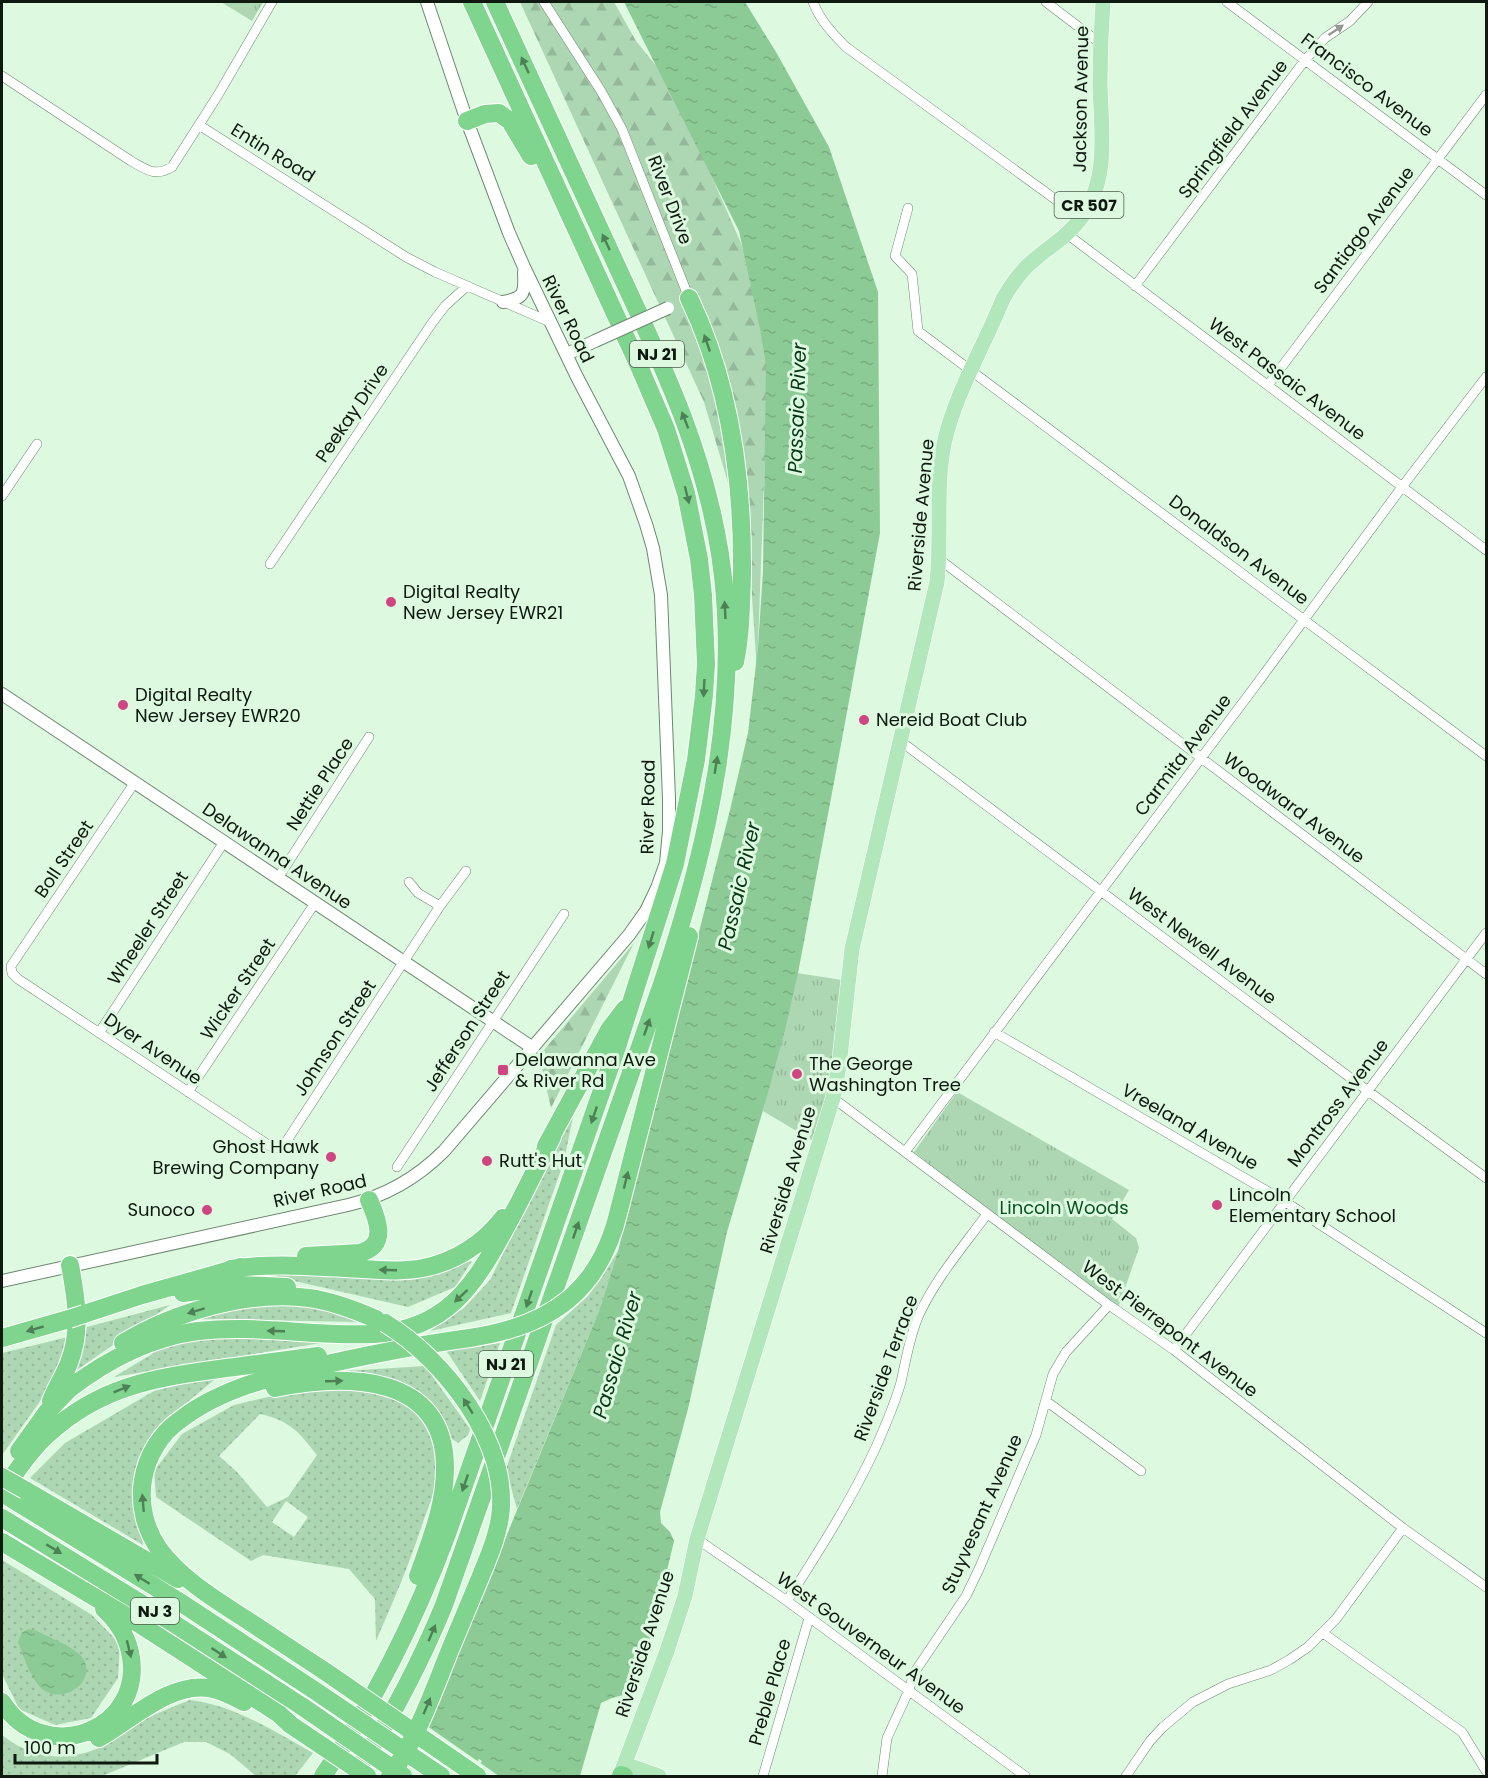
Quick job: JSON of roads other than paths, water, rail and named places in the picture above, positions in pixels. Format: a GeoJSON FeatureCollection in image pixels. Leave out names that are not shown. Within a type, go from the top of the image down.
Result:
{"type":"FeatureCollection","features":[{"type":"Feature","properties":{"kind":"highway","name":"NJ 21"},"geometry":{"type":"LineString","coordinates":[[323,1776],[360,1719],[405,1636],[435,1566],[616,1050],[675,864],[701,726],[705,674],[705,628],[699,559],[689,504],[680,472],[654,398],[472,2]]}},
{"type":"Feature","properties":{"kind":"highway","name":"NJ 21"},"geometry":{"type":"LineString","coordinates":[[354,1776],[379,1737],[408,1684],[434,1629],[456,1572],[670,959],[696,867],[711,799],[722,732],[727,664],[724,593],[714,522],[698,455],[674,390],[495,2]]}},
{"type":"Feature","properties":{"kind":"highway"},"geometry":{"type":"LineString","coordinates":[[467,121],[492,112],[499,113],[510,121],[533,160],[580,255],[611,304]]}},
{"type":"Feature","properties":{"kind":"highway"},"geometry":{"type":"LineString","coordinates":[[689,298],[706,340],[723,397],[733,447],[740,505],[742,577],[739,644],[722,732]]}},
{"type":"Feature","properties":{"kind":"highway"},"geometry":{"type":"LineString","coordinates":[[11,1494],[30,1454],[49,1434],[83,1408],[123,1388],[176,1375],[359,1350],[434,1343],[508,1331],[533,1322],[562,1305],[587,1281],[612,1235],[634,1150],[694,915],[702,873],[711,799]]}},
{"type":"Feature","properties":{"kind":"highway"},"geometry":{"type":"LineString","coordinates":[[69,1389],[97,1369],[132,1350],[181,1334],[219,1330],[374,1334],[398,1330],[428,1320],[459,1299],[479,1274],[518,1206],[609,1030],[632,999]]}},
{"type":"Feature","properties":{"kind":"highway"},"geometry":{"type":"LineString","coordinates":[[231,1269],[278,1265],[406,1270],[430,1266],[453,1258],[481,1241],[499,1223],[552,1137]]}},
{"type":"Feature","properties":{"kind":"highway"},"geometry":{"type":"LineString","coordinates":[[77,1317],[142,1294],[231,1269],[278,1259],[366,1251],[373,1245],[379,1232],[377,1219],[369,1200]]}},
{"type":"Feature","properties":{"kind":"highway"},"geometry":{"type":"LineString","coordinates":[[47,1412],[67,1369],[76,1339],[76,1301],[70,1265]]}},
{"type":"Feature","properties":{"kind":"highway"},"geometry":{"type":"LineString","coordinates":[[2,1338],[77,1317],[194,1291],[225,1286],[291,1287],[320,1293],[353,1305],[422,1351],[447,1376],[463,1398],[490,1449],[501,1500],[499,1525],[488,1558],[414,1736],[390,1776]]}},
{"type":"Feature","properties":{"kind":"highway"},"geometry":{"type":"LineString","coordinates":[[229,1609],[11,1494],[2,1476],[47,1412],[69,1389],[99,1361],[127,1341],[169,1320],[215,1306],[262,1298],[296,1297],[327,1302],[380,1321]]}},
{"type":"Feature","properties":{"kind":"highway"},"geometry":{"type":"LineString","coordinates":[[434,1343],[341,1361],[255,1383],[225,1394],[195,1410],[180,1419],[167,1431],[152,1452],[142,1487],[144,1514],[153,1539],[164,1556],[192,1581],[229,1609],[326,1672],[477,1776]]}},
{"type":"Feature","properties":{"kind":"highway"},"geometry":{"type":"LineString","coordinates":[[195,1410],[285,1386],[360,1381],[384,1385],[399,1391],[420,1406],[435,1425],[443,1450],[445,1469],[440,1508],[412,1593],[360,1719]]}},
{"type":"Feature","properties":{"kind":"highway","name":"NJ 3"},"geometry":{"type":"LineString","coordinates":[[11,1494],[183,1604],[441,1776]]}},
{"type":"Feature","properties":{"kind":"highway","name":"NJ 3"},"geometry":{"type":"LineString","coordinates":[[3,1518],[163,1616],[404,1776]]}},
{"type":"Feature","properties":{"kind":"highway"},"geometry":{"type":"LineString","coordinates":[[2,1542],[99,1606],[117,1623],[131,1656],[132,1674],[128,1689],[118,1709],[107,1720],[87,1732],[72,1736],[56,1737],[34,1731],[15,1719],[2,1702]]}},
{"type":"Feature","properties":{"kind":"highway"},"geometry":{"type":"LineString","coordinates":[[43,1568],[104,1601],[279,1714],[291,1725]]}},
{"type":"Feature","properties":{"kind":"highway"},"geometry":{"type":"LineString","coordinates":[[2,1720],[21,1737],[37,1744],[73,1747],[99,1738],[168,1695],[183,1689],[200,1687],[224,1693],[291,1725],[367,1776]]}},
{"type":"Feature","properties":{"kind":"main road","name":"Jackson Avenue"},"geometry":{"type":"LineString","coordinates":[[972,370],[1002,299],[1011,285],[1033,260],[1068,234],[1081,218],[1094,194],[1102,162],[1103,2]]}},
{"type":"Feature","properties":{"kind":"main road","name":"Riverside Avenue"},"geometry":{"type":"LineString","coordinates":[[622,1773],[685,1596],[697,1539],[833,1098],[839,1066],[852,949],[932,606],[939,559],[939,485],[944,444],[957,403],[972,370]]}},
{"type":"Feature","properties":{"kind":"main road"},"geometry":{"type":"LineString","coordinates":[[622,1773],[659,1776]]}},
{"type":"Feature","properties":{"kind":"street"},"geometry":{"type":"LineString","coordinates":[[2,76],[131,162],[152,171],[163,172],[172,167],[199,125],[272,2]]}},
{"type":"Feature","properties":{"kind":"street","name":"River Road"},"geometry":{"type":"LineString","coordinates":[[2,1281],[369,1200],[406,1182],[436,1159],[618,948],[646,911],[662,876],[668,843],[669,792],[663,620],[653,548],[630,476],[577,377],[509,233],[467,121],[428,2]]}},
{"type":"Feature","properties":{"kind":"street","name":"River Drive"},"geometry":{"type":"LineString","coordinates":[[544,2],[622,129],[689,298]]}},
{"type":"Feature","properties":{"kind":"street"},"geometry":{"type":"LineString","coordinates":[[813,2],[823,22],[846,47],[1081,218]]}},
{"type":"Feature","properties":{"kind":"street"},"geometry":{"type":"LineString","coordinates":[[1046,2],[1101,44]]}},
{"type":"Feature","properties":{"kind":"street","name":"Francisco Avenue"},"geometry":{"type":"LineString","coordinates":[[1227,2],[1486,195]]}},
{"type":"Feature","properties":{"kind":"street","name":"Springfield Avenue"},"geometry":{"type":"LineString","coordinates":[[1135,286],[1305,60],[1325,38],[1350,21],[1368,2]]}},
{"type":"Feature","properties":{"kind":"street","name":"Santiago Avenue"},"geometry":{"type":"LineString","coordinates":[[1268,385],[1486,95]]}},
{"type":"Feature","properties":{"kind":"street","name":"Entin Road"},"geometry":{"type":"LineString","coordinates":[[199,125],[406,257],[550,322]]}},
{"type":"Feature","properties":{"kind":"street","name":"Donaldson Avenue"},"geometry":{"type":"LineString","coordinates":[[908,208],[895,256],[912,274],[918,330],[1486,756]]}},
{"type":"Feature","properties":{"kind":"street","name":"West Passaic Avenue"},"geometry":{"type":"LineString","coordinates":[[1068,234],[1486,550]]}},
{"type":"Feature","properties":{"kind":"street"},"geometry":{"type":"LineString","coordinates":[[503,302],[515,300],[523,292],[524,267]]}},
{"type":"Feature","properties":{"kind":"street","name":"Peekay Drive"},"geometry":{"type":"LineString","coordinates":[[270,564],[432,323],[445,306],[467,286]]}},
{"type":"Feature","properties":{"kind":"street"},"geometry":{"type":"LineString","coordinates":[[567,354],[689,298]]}},
{"type":"Feature","properties":{"kind":"street","name":"Carmita Avenue"},"geometry":{"type":"LineString","coordinates":[[905,1152],[1486,377]]}},
{"type":"Feature","properties":{"kind":"street"},"geometry":{"type":"LineString","coordinates":[[2,496],[37,444]]}},
{"type":"Feature","properties":{"kind":"street","name":"Woodward Avenue"},"geometry":{"type":"LineString","coordinates":[[939,559],[1486,974]]}},
{"type":"Feature","properties":{"kind":"street","name":"Delawanna Avenue"},"geometry":{"type":"LineString","coordinates":[[2,694],[532,1048]]}},
{"type":"Feature","properties":{"kind":"street","name":"Nettie Place"},"geometry":{"type":"LineString","coordinates":[[278,878],[369,737]]}},
{"type":"Feature","properties":{"kind":"street","name":"West Newell Avenue"},"geometry":{"type":"LineString","coordinates":[[899,740],[1486,1178]]}},
{"type":"Feature","properties":{"kind":"street","name":"Boll Street"},"geometry":{"type":"LineString","coordinates":[[20,953],[135,782]]}},
{"type":"Feature","properties":{"kind":"street","name":"Wheeler Street"},"geometry":{"type":"LineString","coordinates":[[99,1033],[224,842]]}},
{"type":"Feature","properties":{"kind":"street","name":"Johnson Street"},"geometry":{"type":"LineString","coordinates":[[293,1132],[440,906],[466,871]]}},
{"type":"Feature","properties":{"kind":"street"},"geometry":{"type":"LineString","coordinates":[[409,882],[418,893],[440,906]]}},
{"type":"Feature","properties":{"kind":"street","name":"Wicker Street"},"geometry":{"type":"LineString","coordinates":[[188,1092],[315,903]]}},
{"type":"Feature","properties":{"kind":"street","name":"Jefferson Street"},"geometry":{"type":"LineString","coordinates":[[397,1167],[564,914]]}},
{"type":"Feature","properties":{"kind":"street","name":"Montross Avenue"},"geometry":{"type":"LineString","coordinates":[[1174,1350],[1486,933]]}},
{"type":"Feature","properties":{"kind":"street","name":"Dyer Avenue"},"geometry":{"type":"LineString","coordinates":[[20,953],[11,966],[12,973],[18,979],[273,1148],[280,1148],[293,1132]]}},
{"type":"Feature","properties":{"kind":"street","name":"Vreeland Avenue"},"geometry":{"type":"LineString","coordinates":[[994,1032],[1284,1201],[1486,1333]]}},
{"type":"Feature","properties":{"kind":"street","name":"West Pierrepont Avenue"},"geometry":{"type":"LineString","coordinates":[[833,1098],[1109,1305],[1174,1350],[1403,1528],[1486,1587]]}},
{"type":"Feature","properties":{"kind":"street","name":"Riverside Terrace"},"geometry":{"type":"LineString","coordinates":[[787,1601],[841,1514],[876,1446],[901,1382],[909,1341],[925,1303],[942,1275],[987,1214]]}},
{"type":"Feature","properties":{"kind":"street","name":"Stuyvesant Avenue"},"geometry":{"type":"LineString","coordinates":[[882,1776],[887,1738],[909,1690],[914,1673],[966,1596],[979,1569],[1033,1443],[1053,1374],[1062,1357],[1109,1305]]}},
{"type":"Feature","properties":{"kind":"street"},"geometry":{"type":"LineString","coordinates":[[1046,1401],[1140,1471]]}},
{"type":"Feature","properties":{"kind":"street"},"geometry":{"type":"LineString","coordinates":[[1126,1776],[1150,1741],[1185,1708],[1228,1684],[1271,1670],[1298,1653],[1323,1633],[1403,1528]]}},
{"type":"Feature","properties":{"kind":"street","name":"West Gouverneur Avenue"},"geometry":{"type":"LineString","coordinates":[[697,1539],[787,1601],[1025,1776]]}},
{"type":"Feature","properties":{"kind":"street","name":"Preble Place"},"geometry":{"type":"LineString","coordinates":[[763,1776],[809,1618]]}},
{"type":"Feature","properties":{"kind":"street"},"geometry":{"type":"LineString","coordinates":[[1323,1633],[1462,1732],[1486,1771]]}},
{"type":"Feature","properties":{"kind":"water","name":"Passaic River"},"geometry":{"type":"Polygon","coordinates":[[[624,2],[745,2],[829,147],[878,292],[880,533],[798,973],[766,1100],[727,1232],[688,1409],[660,1512],[661,1523],[670,1532],[674,1541],[656,1617],[636,1685],[627,1694],[601,1703],[580,1776],[471,1776],[482,1761],[479,1759],[466,1776],[404,1776],[429,1724],[599,1311],[618,1251],[748,733],[758,647],[763,571],[766,364],[739,231],[624,2]]]}},
{"type":"Feature","properties":{"kind":"water"},"geometry":{"type":"Polygon","coordinates":[[[29,1629],[58,1641],[78,1653],[85,1662],[87,1671],[78,1687],[61,1694],[51,1693],[41,1688],[27,1666],[18,1642],[22,1632],[29,1629]]]}},
{"type":"Feature","properties":{"kind":"place","name":"Digital Realty New Jersey EWR21"},"geometry":{"type":"Point","coordinates":[391,602]}},
{"type":"Feature","properties":{"kind":"place","name":"Digital Realty New Jersey EWR20"},"geometry":{"type":"Point","coordinates":[123,705]}},
{"type":"Feature","properties":{"kind":"place","name":"Nereid Boat Club"},"geometry":{"type":"Point","coordinates":[864,720]}},
{"type":"Feature","properties":{"kind":"place","name":"Delawanna Ave & River Rd"},"geometry":{"type":"Point","coordinates":[503,1070]}},
{"type":"Feature","properties":{"kind":"place","name":"The George Washington Tree"},"geometry":{"type":"Point","coordinates":[797,1074]}},
{"type":"Feature","properties":{"kind":"place","name":"Ghost Hawk Brewing Company"},"geometry":{"type":"Point","coordinates":[331,1157]}},
{"type":"Feature","properties":{"kind":"place","name":"Rutt's Hut"},"geometry":{"type":"Point","coordinates":[487,1161]}},
{"type":"Feature","properties":{"kind":"place","name":"Lincoln Elementary School"},"geometry":{"type":"Point","coordinates":[1217,1205]}},
{"type":"Feature","properties":{"kind":"place","name":"Sunoco"},"geometry":{"type":"Point","coordinates":[207,1210]}},
{"type":"Feature","properties":{"kind":"park label","name":"Lincoln Woods"},"geometry":{"type":"Point","coordinates":[1064,1208]}}]}
